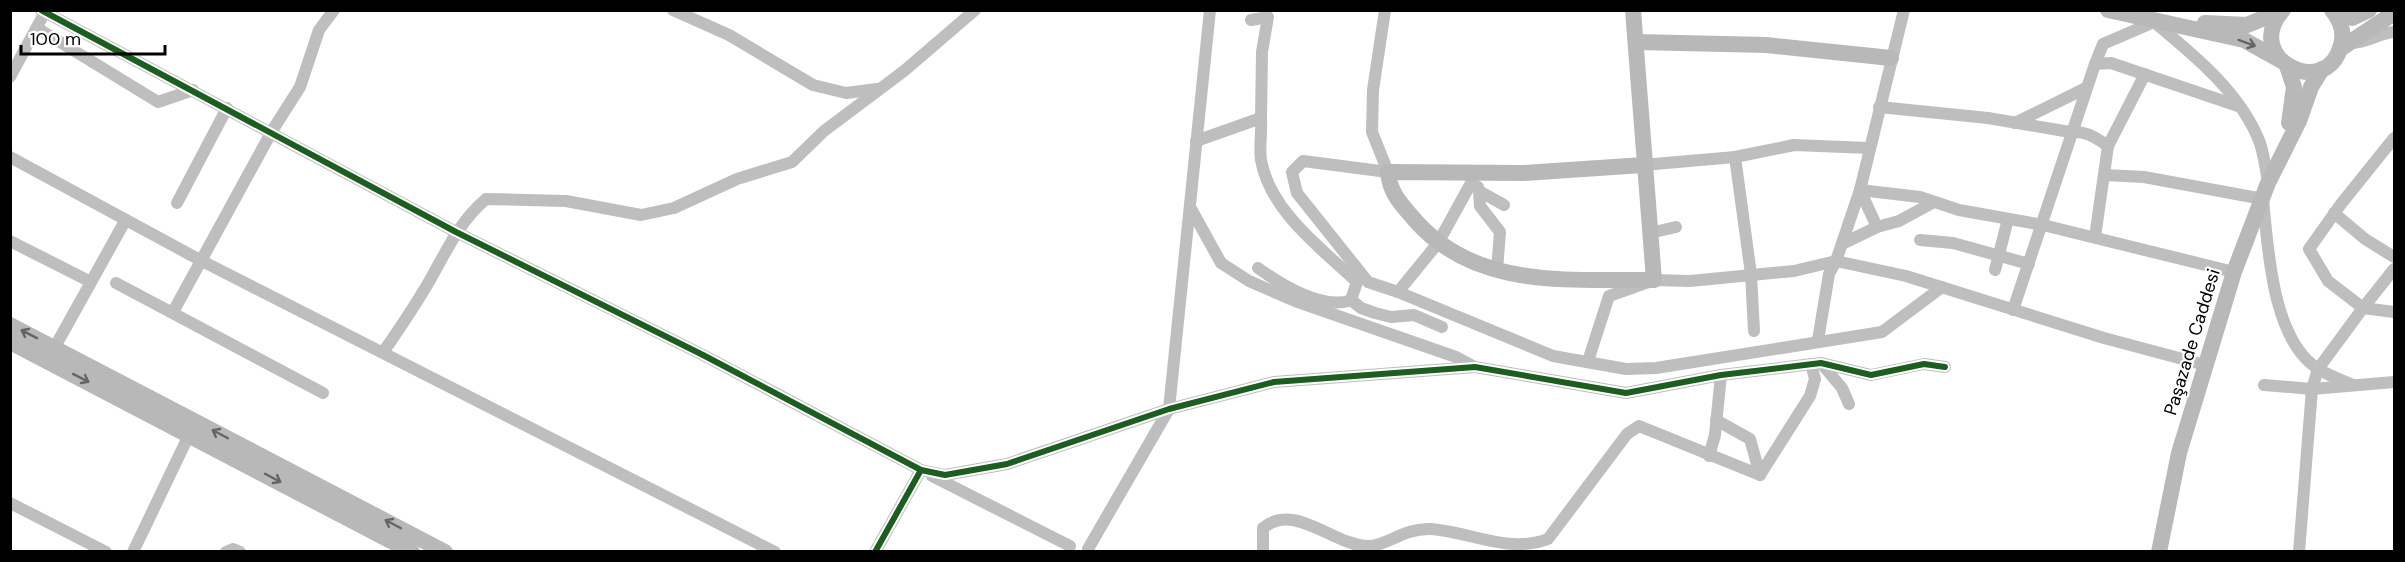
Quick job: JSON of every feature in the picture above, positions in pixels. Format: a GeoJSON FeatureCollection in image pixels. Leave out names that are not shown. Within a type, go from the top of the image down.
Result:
{"type":"FeatureCollection","features":[{"type":"Feature","properties":{"kind":"street"},"geometry":{"type":"LineString","coordinates":[[173,312],[272,132],[300,87],[319,30],[334,10]]}},
{"type":"Feature","properties":{"kind":"street"},"geometry":{"type":"LineString","coordinates":[[672,10],[729,35],[813,85],[846,93],[881,88]]}},
{"type":"Feature","properties":{"kind":"street"},"geometry":{"type":"LineString","coordinates":[[384,351],[430,280],[456,232],[471,212],[486,199],[566,201],[641,215],[674,208],[737,179],[792,162],[824,131],[881,88],[975,10]]}},
{"type":"Feature","properties":{"kind":"street"},"geometry":{"type":"LineString","coordinates":[[10,77],[37,28],[43,11],[456,232],[703,355],[1069,549],[1078,542],[1088,550],[1169,409],[1210,10]]}},
{"type":"Feature","properties":{"kind":"street"},"geometry":{"type":"LineString","coordinates":[[1385,10],[1373,90],[1372,132],[1388,172],[1393,195],[1438,243],[1480,267],[1548,279],[1690,280],[1794,271],[1836,261],[1906,276],[2013,310],[2205,365]]}},
{"type":"Feature","properties":{"kind":"street"},"geometry":{"type":"LineString","coordinates":[[1633,10],[1637,42],[1643,165],[1654,280]]}},
{"type":"Feature","properties":{"kind":"street"},"geometry":{"type":"LineString","coordinates":[[1818,340],[1829,274],[1836,261],[1860,190],[1904,10]]}},
{"type":"Feature","properties":{"kind":"street"},"geometry":{"type":"LineString","coordinates":[[2108,10],[2154,22],[2244,40],[2283,63],[2304,72],[2322,69],[2330,64],[2345,46],[2394,13]]}},
{"type":"Feature","properties":{"kind":"street"},"geometry":{"type":"LineString","coordinates":[[2141,10],[2190,22],[2230,26],[2247,25],[2282,10]]}},
{"type":"Feature","properties":{"kind":"street"},"geometry":{"type":"LineString","coordinates":[[2282,10],[2273,25],[2271,34],[2272,43],[2294,87],[2294,102],[2285,151]]}},
{"type":"Feature","properties":{"kind":"street"},"geometry":{"type":"LineString","coordinates":[[2332,10],[2352,18],[2369,10]]}},
{"type":"Feature","properties":{"kind":"street"},"geometry":{"type":"LineString","coordinates":[[2332,10],[2343,32],[2345,46]]}},
{"type":"Feature","properties":{"kind":"street"},"geometry":{"type":"LineString","coordinates":[[1251,20],[1269,14],[1262,52],[1261,159],[1270,189],[1285,211],[1357,282],[1351,300]]}},
{"type":"Feature","properties":{"kind":"street"},"geometry":{"type":"LineString","coordinates":[[2013,310],[2043,225],[2070,132],[2103,44],[2154,22]]}},
{"type":"Feature","properties":{"kind":"street"},"geometry":{"type":"LineString","coordinates":[[2154,22],[2199,60],[2252,126],[2261,145],[2281,320],[2293,342],[2318,369],[2353,385]]}},
{"type":"Feature","properties":{"kind":"street"},"geometry":{"type":"LineString","coordinates":[[37,28],[158,102],[193,90]]}},
{"type":"Feature","properties":{"kind":"street"},"geometry":{"type":"LineString","coordinates":[[2345,46],[2368,42],[2380,35],[2394,32]]}},
{"type":"Feature","properties":{"kind":"street"},"geometry":{"type":"LineString","coordinates":[[1637,42],[1767,45],[1891,58]]}},
{"type":"Feature","properties":{"kind":"street"},"geometry":{"type":"LineString","coordinates":[[2095,64],[2111,63],[2238,106]]}},
{"type":"Feature","properties":{"kind":"street"},"geometry":{"type":"LineString","coordinates":[[2285,151],[2311,87],[2322,69]]}},
{"type":"Feature","properties":{"kind":"street"},"geometry":{"type":"LineString","coordinates":[[2095,237],[2108,146],[2145,74]]}},
{"type":"Feature","properties":{"kind":"street"},"geometry":{"type":"LineString","coordinates":[[2015,123],[2086,88]]}},
{"type":"Feature","properties":{"kind":"street"},"geometry":{"type":"LineString","coordinates":[[1879,107],[1988,118],[2070,132],[2078,131],[2092,135],[2108,146]]}},
{"type":"Feature","properties":{"kind":"street"},"geometry":{"type":"LineString","coordinates":[[177,203],[227,108]]}},
{"type":"Feature","properties":{"kind":"street"},"geometry":{"type":"LineString","coordinates":[[1196,141],[1261,118]]}},
{"type":"Feature","properties":{"kind":"street"},"geometry":{"type":"LineString","coordinates":[[2394,138],[2334,213],[2309,249],[2328,281],[2363,308],[2394,312]]}},
{"type":"Feature","properties":{"kind":"street"},"geometry":{"type":"LineString","coordinates":[[1869,148],[1794,145],[1735,157],[1643,165],[1476,174],[1388,172],[1303,161],[1292,172],[1297,193],[1368,282],[1398,292],[1553,356],[1626,369],[1656,368],[1818,340],[1882,332],[1942,287]]}},
{"type":"Feature","properties":{"kind":"street","name":"Paşazade Caddesi"},"geometry":{"type":"LineString","coordinates":[[2159,552],[2179,453],[2234,272],[2266,191],[2285,151]]}},
{"type":"Feature","properties":{"kind":"street"},"geometry":{"type":"LineString","coordinates":[[10,157],[200,260],[384,351],[776,552]]}},
{"type":"Feature","properties":{"kind":"street"},"geometry":{"type":"LineString","coordinates":[[1735,157],[1751,274],[1754,331]]}},
{"type":"Feature","properties":{"kind":"street"},"geometry":{"type":"LineString","coordinates":[[1476,174],[1480,206],[1500,232],[1497,270]]}},
{"type":"Feature","properties":{"kind":"street"},"geometry":{"type":"LineString","coordinates":[[1398,292],[1438,243],[1476,174]]}},
{"type":"Feature","properties":{"kind":"street"},"geometry":{"type":"LineString","coordinates":[[2104,175],[2144,177],[2266,191]]}},
{"type":"Feature","properties":{"kind":"street"},"geometry":{"type":"LineString","coordinates":[[1860,190],[1887,192],[1959,210],[2043,225],[2234,272]]}},
{"type":"Feature","properties":{"kind":"street"},"geometry":{"type":"LineString","coordinates":[[1860,190],[1877,226]]}},
{"type":"Feature","properties":{"kind":"street"},"geometry":{"type":"LineString","coordinates":[[1479,191],[1504,206]]}},
{"type":"Feature","properties":{"kind":"street"},"geometry":{"type":"LineString","coordinates":[[1842,244],[1877,226],[1899,221],[1934,202]]}},
{"type":"Feature","properties":{"kind":"street"},"geometry":{"type":"LineString","coordinates":[[1190,207],[1221,262],[1249,281],[1296,301],[1456,357],[1475,367]]}},
{"type":"Feature","properties":{"kind":"street"},"geometry":{"type":"LineString","coordinates":[[2334,213],[2365,239],[2394,256]]}},
{"type":"Feature","properties":{"kind":"street"},"geometry":{"type":"LineString","coordinates":[[1995,270],[2008,219]]}},
{"type":"Feature","properties":{"kind":"street"},"geometry":{"type":"LineString","coordinates":[[51,354],[125,221]]}},
{"type":"Feature","properties":{"kind":"street"},"geometry":{"type":"LineString","coordinates":[[1650,232],[1676,227]]}},
{"type":"Feature","properties":{"kind":"street"},"geometry":{"type":"LineString","coordinates":[[1920,240],[1953,243],[2029,264]]}},
{"type":"Feature","properties":{"kind":"street"},"geometry":{"type":"LineString","coordinates":[[10,241],[91,282]]}},
{"type":"Feature","properties":{"kind":"street"},"geometry":{"type":"LineString","coordinates":[[1258,268],[1283,286],[1340,304],[1351,300]]}},
{"type":"Feature","properties":{"kind":"street"},"geometry":{"type":"LineString","coordinates":[[2299,552],[2312,388],[2318,369],[2394,268]]}},
{"type":"Feature","properties":{"kind":"street"},"geometry":{"type":"LineString","coordinates":[[1588,361],[1608,296],[1654,280]]}},
{"type":"Feature","properties":{"kind":"street"},"geometry":{"type":"LineString","coordinates":[[116,283],[323,393]]}},
{"type":"Feature","properties":{"kind":"street"},"geometry":{"type":"LineString","coordinates":[[1351,300],[1361,308],[1375,313],[1390,317],[1414,315],[1442,327]]}},
{"type":"Feature","properties":{"kind":"street"},"geometry":{"type":"LineString","coordinates":[[10,325],[51,354],[189,435],[412,552]]}},
{"type":"Feature","properties":{"kind":"street"},"geometry":{"type":"LineString","coordinates":[[10,342],[51,354],[445,552]]}},
{"type":"Feature","properties":{"kind":"street"},"geometry":{"type":"LineString","coordinates":[[921,470],[945,475],[1007,464],[1169,409],[1274,382],[1475,367],[1626,393],[1721,375],[1816,363],[1871,375],[1924,364],[1945,367]]}},
{"type":"Feature","properties":{"kind":"street"},"geometry":{"type":"LineString","coordinates":[[1816,363],[1842,388],[1849,404]]}},
{"type":"Feature","properties":{"kind":"street"},"geometry":{"type":"LineString","coordinates":[[1760,475],[1810,396],[1815,379],[1816,363]]}},
{"type":"Feature","properties":{"kind":"street"},"geometry":{"type":"LineString","coordinates":[[1709,456],[1721,375]]}},
{"type":"Feature","properties":{"kind":"street"},"geometry":{"type":"LineString","coordinates":[[2264,386],[2312,388],[2394,382]]}},
{"type":"Feature","properties":{"kind":"street"},"geometry":{"type":"LineString","coordinates":[[1716,420],[1750,439],[1760,475]]}},
{"type":"Feature","properties":{"kind":"street"},"geometry":{"type":"LineString","coordinates":[[1263,552],[1263,528],[1273,520],[1290,519],[1318,528],[1351,543],[1372,546],[1406,531],[1431,529],[1533,548],[1548,539],[1633,428],[1639,426],[1760,475]]}},
{"type":"Feature","properties":{"kind":"street"},"geometry":{"type":"LineString","coordinates":[[133,552],[189,435]]}},
{"type":"Feature","properties":{"kind":"street"},"geometry":{"type":"LineString","coordinates":[[875,552],[921,470]]}},
{"type":"Feature","properties":{"kind":"street"},"geometry":{"type":"LineString","coordinates":[[10,503],[106,552]]}},
{"type":"Feature","properties":{"kind":"street"},"geometry":{"type":"LineString","coordinates":[[226,552],[233,549],[240,552]]}},
{"type":"Feature","properties":{"kind":"cycle path"},"geometry":{"type":"LineString","coordinates":[[41,10],[456,232],[703,355],[921,470],[875,552]]}},
{"type":"Feature","properties":{"kind":"cycle path"},"geometry":{"type":"LineString","coordinates":[[921,470],[945,475],[1007,464],[1169,409],[1274,382],[1475,367],[1626,393],[1721,375],[1821,363],[1871,375],[1924,364],[1945,367]]}}]}
